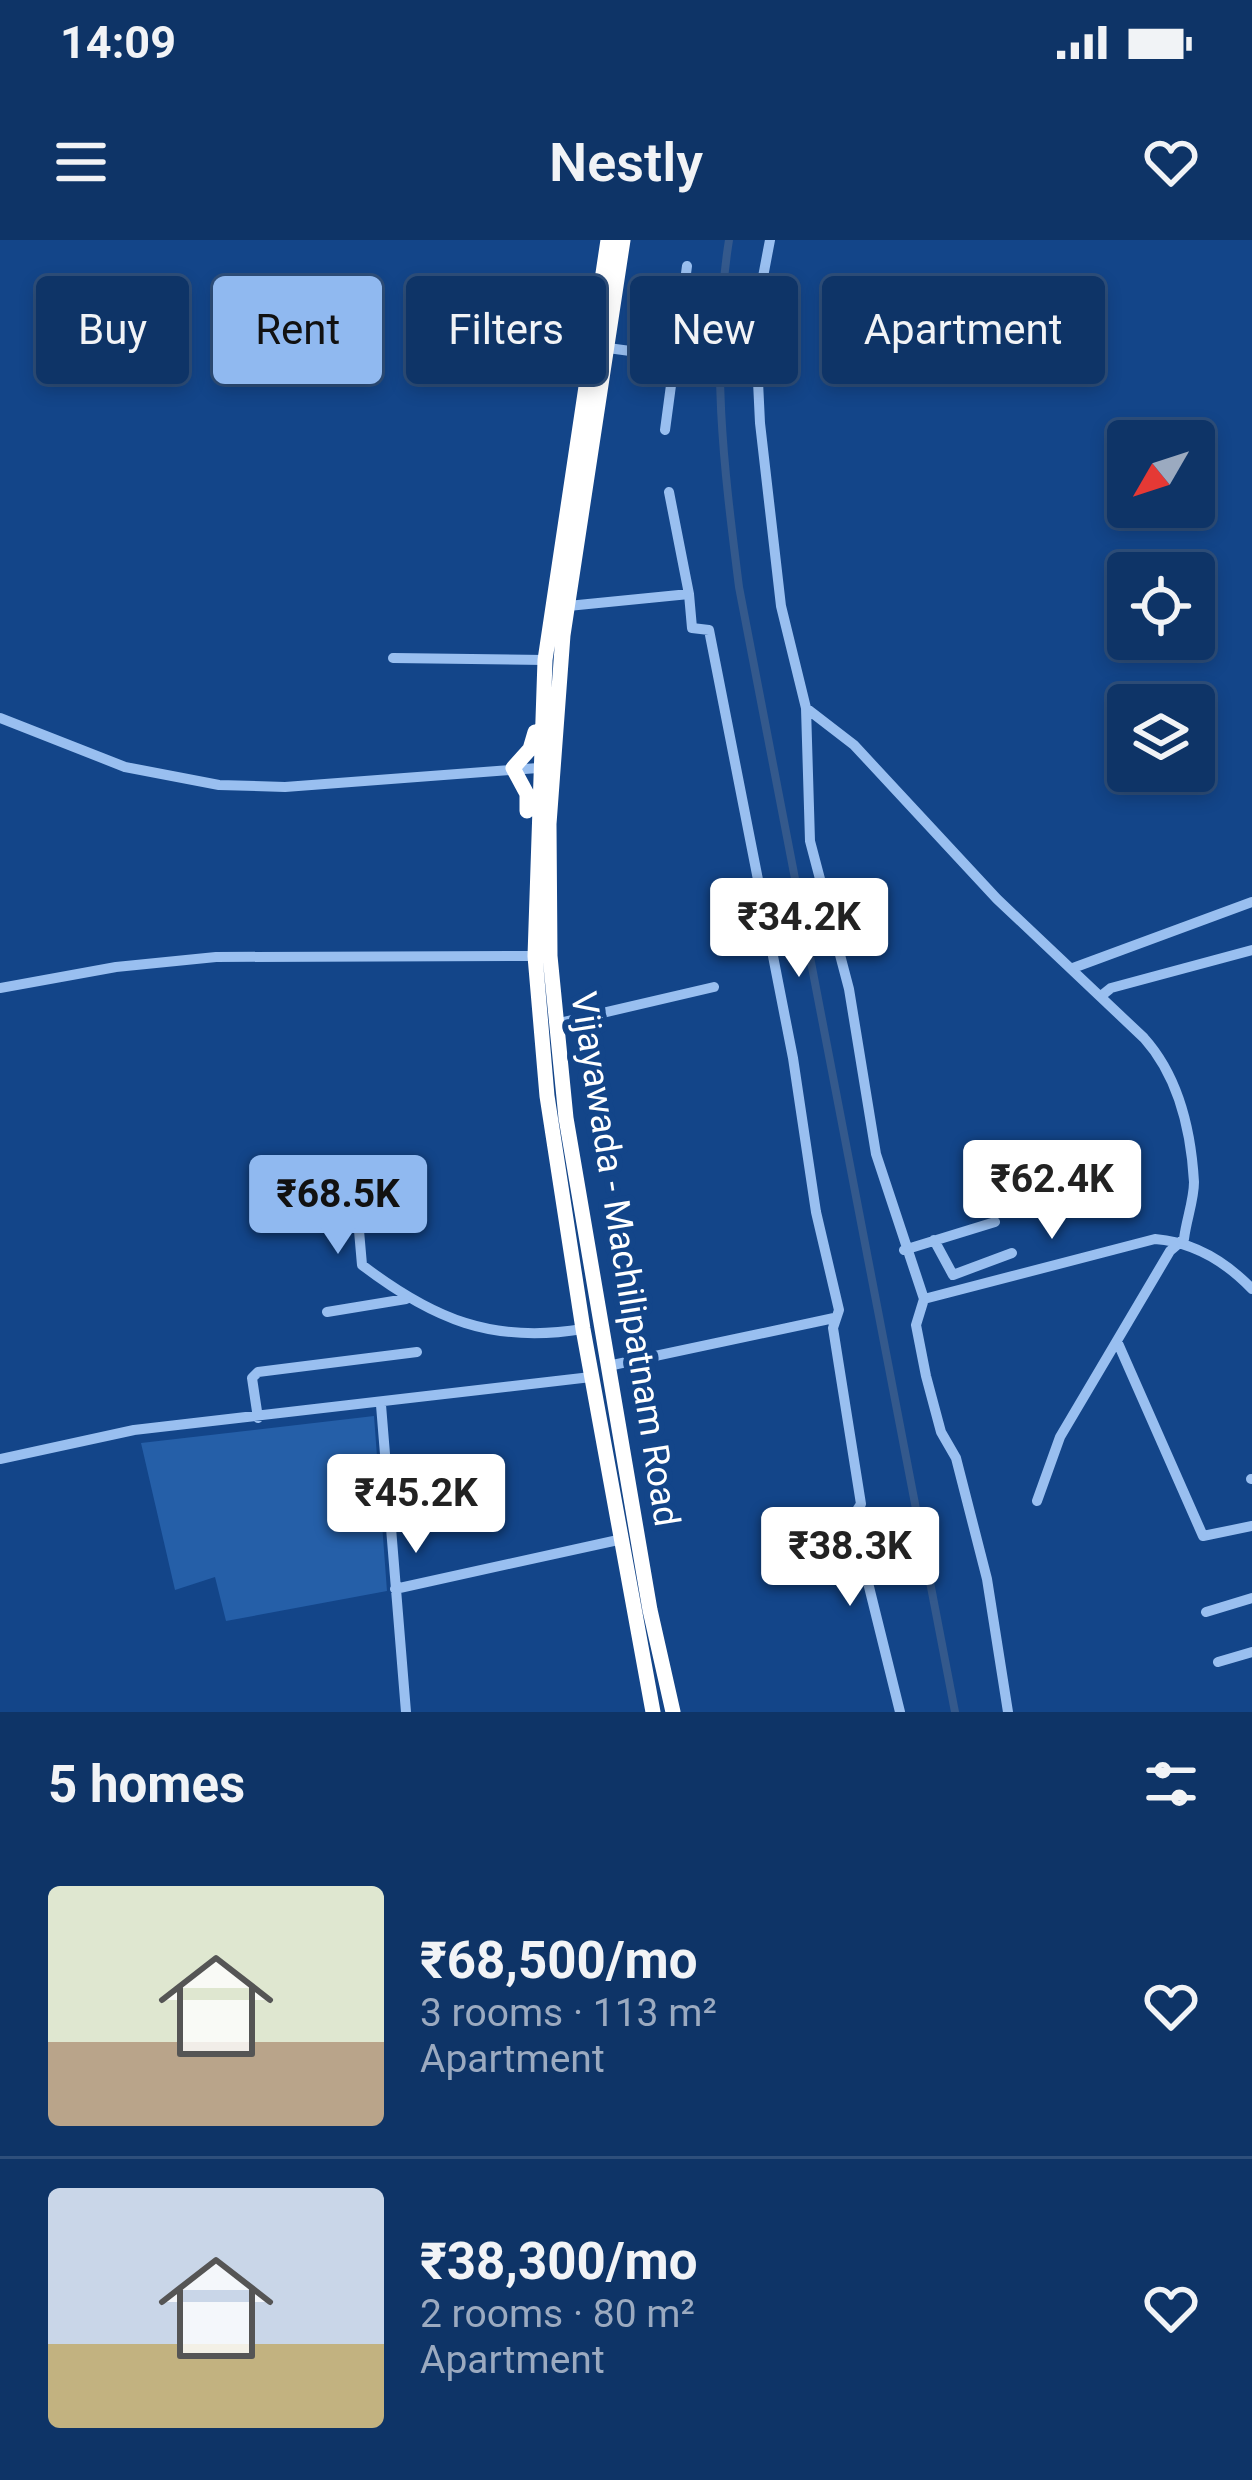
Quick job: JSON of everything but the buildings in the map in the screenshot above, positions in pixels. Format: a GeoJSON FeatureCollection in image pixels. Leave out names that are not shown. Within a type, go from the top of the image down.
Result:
{"type":"FeatureCollection","features":[{"type":"Feature","properties":{"kind":"highway","name":"Vijayawada - Machilipatnam Road"},"geometry":{"type":"LineString","coordinates":[[608,240],[545,668],[535,956],[547,1096],[583,1329],[653,1712]]}},
{"type":"Feature","properties":{"kind":"highway","name":"Vijayawada - Machilipatnam Road"},"geometry":{"type":"LineString","coordinates":[[623,240],[562,648],[549,824],[555,1024],[608,1366],[673,1712]]}},
{"type":"Feature","properties":{"kind":"highway"},"geometry":{"type":"LineString","coordinates":[[538,768],[545,760],[553,678],[562,648]]}},
{"type":"Feature","properties":{"kind":"highway"},"geometry":{"type":"LineString","coordinates":[[534,886],[528,868],[527,794],[513,768],[530,749],[545,668]]}},
{"type":"Feature","properties":{"kind":"street"},"geometry":{"type":"LineString","coordinates":[[770,240],[755,335],[768,461],[765,491],[790,655],[806,708],[810,841],[849,988],[876,1154],[924,1299],[916,1325],[926,1376],[941,1432],[956,1458],[987,1579],[1008,1712]]}},
{"type":"Feature","properties":{"kind":"street"},"geometry":{"type":"LineString","coordinates":[[686,276],[687,266]]}},
{"type":"Feature","properties":{"kind":"street"},"geometry":{"type":"LineString","coordinates":[[608,348],[630,351]]}},
{"type":"Feature","properties":{"kind":"street"},"geometry":{"type":"LineString","coordinates":[[665,430],[671,384]]}},
{"type":"Feature","properties":{"kind":"street"},"geometry":{"type":"LineString","coordinates":[[669,492],[692,628],[707,629],[710,636],[793,1058],[816,1212],[839,1310],[834,1318],[861,1504],[852,1518],[898,1712]]}},
{"type":"Feature","properties":{"kind":"street"},"geometry":{"type":"LineString","coordinates":[[568,606],[688,594]]}},
{"type":"Feature","properties":{"kind":"street"},"geometry":{"type":"LineString","coordinates":[[393,658],[545,668]]}},
{"type":"Feature","properties":{"kind":"street"},"geometry":{"type":"LineString","coordinates":[[806,708],[854,745],[997,899],[1163,1060],[1179,1094],[1194,1184],[1182,1243],[1169,1251],[1060,1437],[1037,1501]]}},
{"type":"Feature","properties":{"kind":"street"},"geometry":{"type":"LineString","coordinates":[[0,718],[125,766],[220,785],[285,787],[538,768]]}},
{"type":"Feature","properties":{"kind":"street"},"geometry":{"type":"LineString","coordinates":[[1072,968],[1252,902]]}},
{"type":"Feature","properties":{"kind":"street"},"geometry":{"type":"LineString","coordinates":[[1101,996],[1111,988],[1252,950]]}},
{"type":"Feature","properties":{"kind":"street"},"geometry":{"type":"LineString","coordinates":[[0,988],[116,967],[216,957],[535,956]]}},
{"type":"Feature","properties":{"kind":"street"},"geometry":{"type":"LineString","coordinates":[[555,1024],[714,988]]}},
{"type":"Feature","properties":{"kind":"street"},"geometry":{"type":"LineString","coordinates":[[405,1168],[354,1173],[362,1265],[406,1299],[506,1334],[531,1338],[583,1329]]}},
{"type":"Feature","properties":{"kind":"street"},"geometry":{"type":"LineString","coordinates":[[904,1250],[995,1222]]}},
{"type":"Feature","properties":{"kind":"street"},"geometry":{"type":"LineString","coordinates":[[934,1240],[945,1270],[953,1275],[1012,1252]]}},
{"type":"Feature","properties":{"kind":"street"},"geometry":{"type":"LineString","coordinates":[[924,1299],[1144,1240],[1182,1243],[1228,1267],[1252,1289]]}},
{"type":"Feature","properties":{"kind":"street"},"geometry":{"type":"LineString","coordinates":[[327,1312],[406,1299]]}},
{"type":"Feature","properties":{"kind":"street"},"geometry":{"type":"LineString","coordinates":[[608,1366],[834,1318]]}},
{"type":"Feature","properties":{"kind":"street"},"geometry":{"type":"LineString","coordinates":[[1117,1341],[1203,1536],[1252,1526]]}},
{"type":"Feature","properties":{"kind":"street"},"geometry":{"type":"LineString","coordinates":[[258,1418],[253,1387],[258,1372],[417,1352]]}},
{"type":"Feature","properties":{"kind":"street"},"geometry":{"type":"LineString","coordinates":[[0,1459],[134,1430],[381,1405],[591,1377]]}},
{"type":"Feature","properties":{"kind":"street"},"geometry":{"type":"LineString","coordinates":[[381,1405],[406,1712]]}},
{"type":"Feature","properties":{"kind":"street"},"geometry":{"type":"LineString","coordinates":[[395,1589],[618,1540]]}},
{"type":"Feature","properties":{"kind":"street"},"geometry":{"type":"LineString","coordinates":[[1206,1612],[1252,1598]]}},
{"type":"Feature","properties":{"kind":"street"},"geometry":{"type":"LineString","coordinates":[[1217,1662],[1252,1652]]}},
{"type":"Feature","properties":{"kind":"shaded area"},"geometry":{"type":"Polygon","coordinates":[[[374,1416],[387,1591],[226,1621],[215,1577],[175,1590],[141,1443],[374,1416]]]}},
{"type":"Feature","properties":{"kind":"waterway"},"geometry":{"type":"LineString","coordinates":[[729,240],[720,371],[739,587],[955,1712]]}}]}
